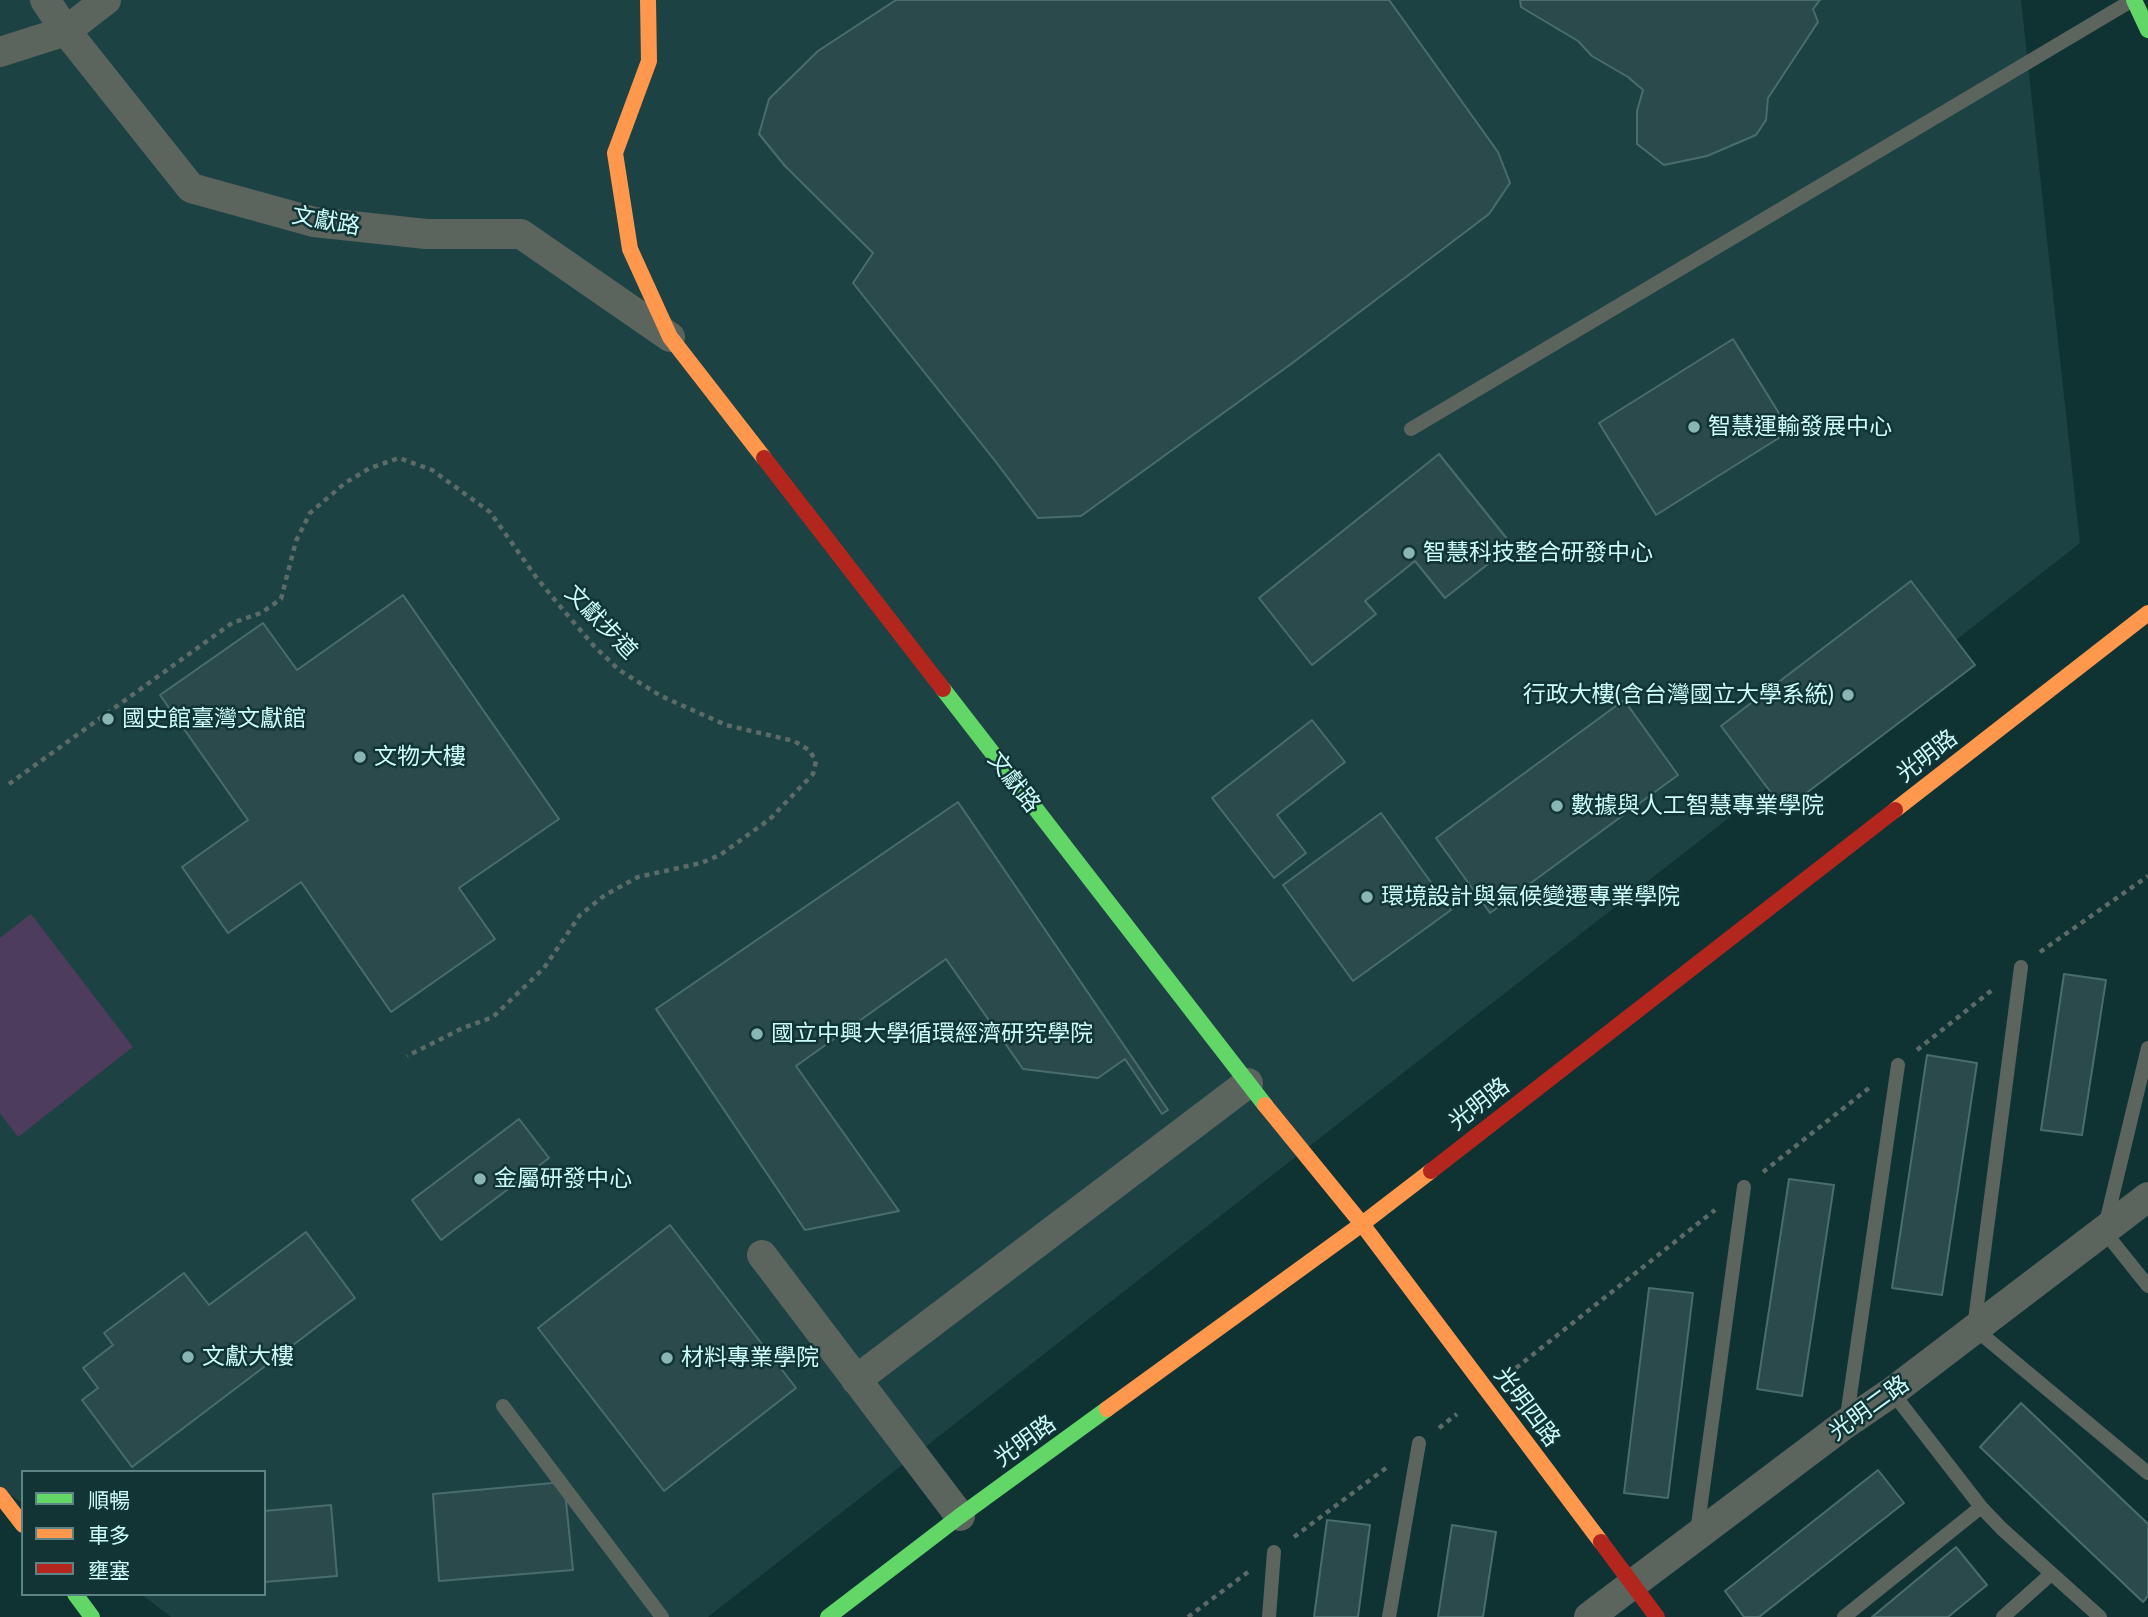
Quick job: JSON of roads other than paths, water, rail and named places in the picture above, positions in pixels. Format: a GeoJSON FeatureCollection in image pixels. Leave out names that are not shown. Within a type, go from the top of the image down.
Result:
{"type":"FeatureCollection","features":[{"type":"Feature","properties":{"kind":"street","name":"文獻路"},"geometry":{"type":"LineString","coordinates":[[45,0],[66,31],[191,188],[314,222],[426,234],[521,234],[670,337]]}},
{"type":"Feature","properties":{"kind":"street"},"geometry":{"type":"LineString","coordinates":[[0,52],[66,31],[106,0]]}},
{"type":"Feature","properties":{"kind":"street","name":"文獻路"},"geometry":{"type":"LineString","coordinates":[[648,0],[649,61],[615,153],[629,249],[670,337],[1248,1083],[1362,1224]]}},
{"type":"Feature","properties":{"kind":"street"},"geometry":{"type":"LineString","coordinates":[[2133,0],[2148,30]]}},
{"type":"Feature","properties":{"kind":"street","name":"光明路"},"geometry":{"type":"LineString","coordinates":[[828,1617],[960,1516],[1362,1224],[2148,613]]}},
{"type":"Feature","properties":{"kind":"street"},"geometry":{"type":"LineString","coordinates":[[856,1380],[1248,1083]]}},
{"type":"Feature","properties":{"kind":"street","name":"光明二路"},"geometry":{"type":"LineString","coordinates":[[1589,1617],[1845,1424],[1892,1392],[2148,1197]]}},
{"type":"Feature","properties":{"kind":"street","name":"光明四路"},"geometry":{"type":"LineString","coordinates":[[1362,1224],[1657,1617]]}},
{"type":"Feature","properties":{"kind":"street"},"geometry":{"type":"LineString","coordinates":[[762,1255],[960,1516]]}},
{"type":"Feature","properties":{"kind":"street"},"geometry":{"type":"LineString","coordinates":[[0,1495],[21,1522]]}},
{"type":"Feature","properties":{"kind":"street"},"geometry":{"type":"LineString","coordinates":[[76,1596],[92,1617]]}},
{"type":"Feature","properties":{"kind":"lane"},"geometry":{"type":"LineString","coordinates":[[1411,429],[2133,0]]}},
{"type":"Feature","properties":{"kind":"lane"},"geometry":{"type":"LineString","coordinates":[[2021,967],[1974,1328],[2148,1473]]}},
{"type":"Feature","properties":{"kind":"lane"},"geometry":{"type":"LineString","coordinates":[[2148,1048],[2104,1231],[2148,1286]]}},
{"type":"Feature","properties":{"kind":"lane"},"geometry":{"type":"LineString","coordinates":[[1845,1424],[1898,1065]]}},
{"type":"Feature","properties":{"kind":"lane"},"geometry":{"type":"LineString","coordinates":[[1696,1537],[1744,1187]]}},
{"type":"Feature","properties":{"kind":"lane"},"geometry":{"type":"LineString","coordinates":[[1892,1392],[1981,1507],[2100,1617]]}},
{"type":"Feature","properties":{"kind":"lane"},"geometry":{"type":"LineString","coordinates":[[503,1406],[662,1617]]}},
{"type":"Feature","properties":{"kind":"lane"},"geometry":{"type":"LineString","coordinates":[[1389,1617],[1419,1443]]}},
{"type":"Feature","properties":{"kind":"lane"},"geometry":{"type":"LineString","coordinates":[[1844,1617],[1981,1507]]}},
{"type":"Feature","properties":{"kind":"lane"},"geometry":{"type":"LineString","coordinates":[[1269,1617],[1274,1552]]}},
{"type":"Feature","properties":{"kind":"lane"},"geometry":{"type":"LineString","coordinates":[[2003,1617],[2052,1574]]}},
{"type":"Feature","properties":{"kind":"place","name":"智慧運輸發展中心"},"geometry":{"type":"Point","coordinates":[1694,427]}},
{"type":"Feature","properties":{"kind":"place","name":"智慧科技整合研發中心"},"geometry":{"type":"Point","coordinates":[1409,553]}},
{"type":"Feature","properties":{"kind":"place","name":"行政大樓(含台灣國立大學系統)"},"geometry":{"type":"Point","coordinates":[1848,695]}},
{"type":"Feature","properties":{"kind":"place","name":"國史館臺灣文獻館"},"geometry":{"type":"Point","coordinates":[108,719]}},
{"type":"Feature","properties":{"kind":"place","name":"文物大樓"},"geometry":{"type":"Point","coordinates":[360,757]}},
{"type":"Feature","properties":{"kind":"place","name":"數據與人工智慧專業學院"},"geometry":{"type":"Point","coordinates":[1557,806]}},
{"type":"Feature","properties":{"kind":"place","name":"環境設計與氣候變遷專業學院"},"geometry":{"type":"Point","coordinates":[1367,897]}},
{"type":"Feature","properties":{"kind":"place","name":"國立中興大學循環經濟研究學院"},"geometry":{"type":"Point","coordinates":[757,1034]}},
{"type":"Feature","properties":{"kind":"place","name":"金屬研發中心"},"geometry":{"type":"Point","coordinates":[480,1179]}},
{"type":"Feature","properties":{"kind":"place","name":"文獻大樓"},"geometry":{"type":"Point","coordinates":[188,1357]}},
{"type":"Feature","properties":{"kind":"place","name":"材料專業學院"},"geometry":{"type":"Point","coordinates":[667,1358]}}]}
